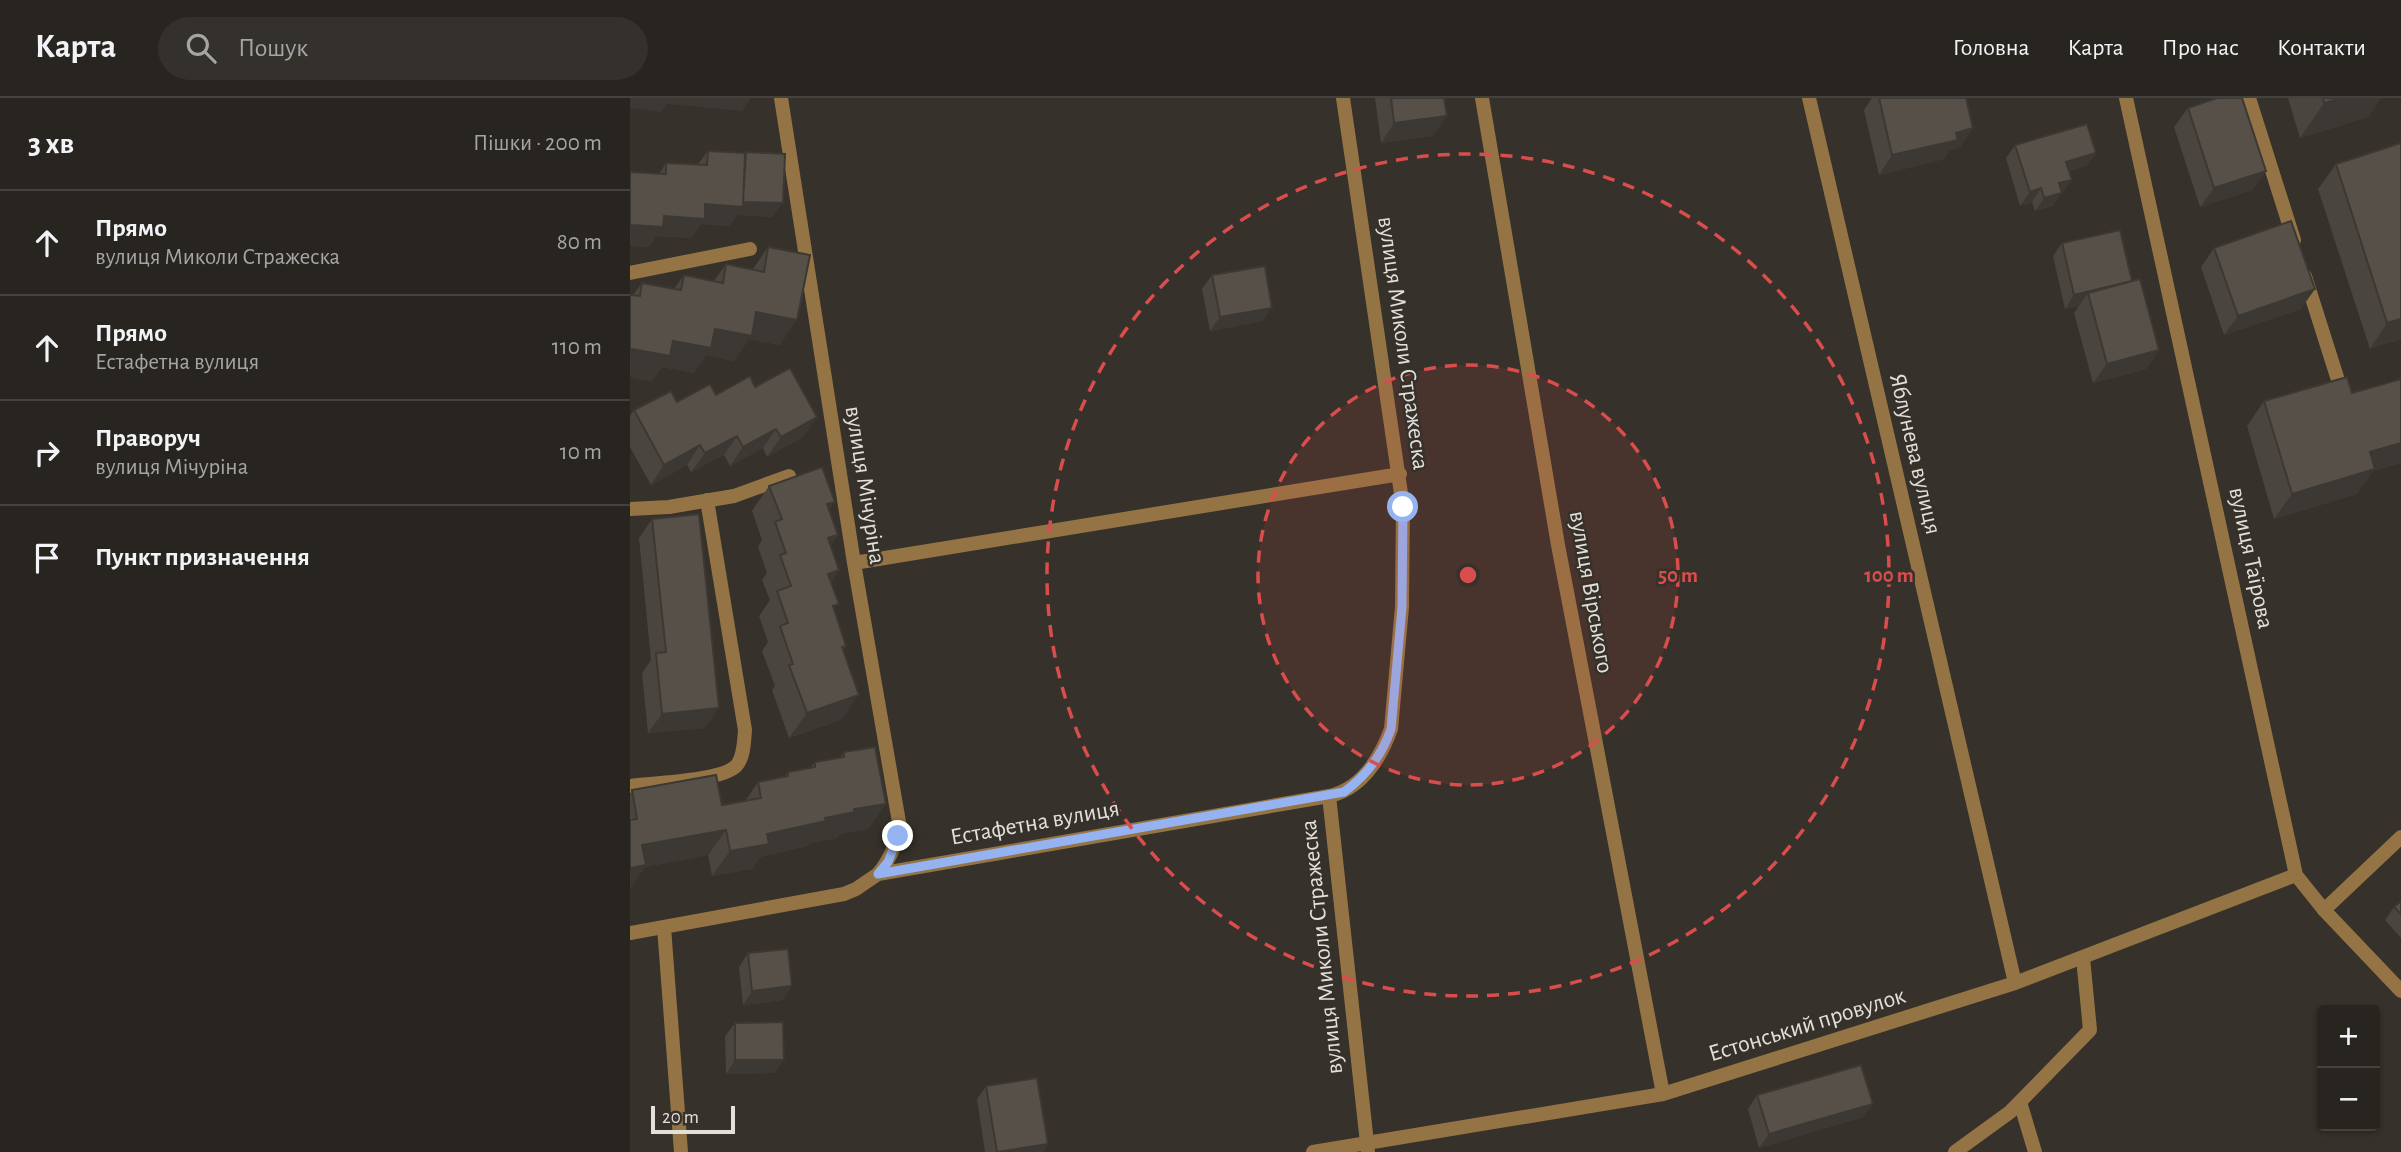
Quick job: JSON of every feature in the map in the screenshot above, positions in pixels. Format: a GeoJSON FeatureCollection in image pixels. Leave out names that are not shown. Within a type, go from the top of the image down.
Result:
{"type":"FeatureCollection","features":[{"type":"Feature","properties":{"kind":"street","name":"вулиця Мічуріна"},"geometry":{"type":"LineString","coordinates":[[781,98],[854,563],[899,822],[894,848],[888,862],[878,874]]}},
{"type":"Feature","properties":{"kind":"street","name":"вулиця Миколи Стражеска"},"geometry":{"type":"LineString","coordinates":[[1343,98],[1403,507],[1402,607],[1391,729],[1385,746],[1362,777],[1344,792],[1329,796],[1367,1148]]}},
{"type":"Feature","properties":{"kind":"street","name":"вулиця Вірського"},"geometry":{"type":"LineString","coordinates":[[1482,98],[1558,545],[1663,1094]]}},
{"type":"Feature","properties":{"kind":"street","name":"Яблунева вулиця"},"geometry":{"type":"LineString","coordinates":[[1810,98],[2015,984]]}},
{"type":"Feature","properties":{"kind":"street","name":"вулиця Таїрова"},"geometry":{"type":"LineString","coordinates":[[2126,98],[2297,876],[2324,910],[2401,991]]}},
{"type":"Feature","properties":{"kind":"street"},"geometry":{"type":"LineString","coordinates":[[2249,98],[2337,377]]}},
{"type":"Feature","properties":{"kind":"street"},"geometry":{"type":"LineString","coordinates":[[630,273],[750,249]]}},
{"type":"Feature","properties":{"kind":"street"},"geometry":{"type":"LineString","coordinates":[[854,563],[1400,474]]}},
{"type":"Feature","properties":{"kind":"street"},"geometry":{"type":"LineString","coordinates":[[630,509],[669,507],[734,496],[789,476]]}},
{"type":"Feature","properties":{"kind":"street"},"geometry":{"type":"LineString","coordinates":[[630,786],[724,775],[738,765],[743,750],[745,730],[707,500]]}},
{"type":"Feature","properties":{"kind":"street","name":"Естафетна вулиця"},"geometry":{"type":"LineString","coordinates":[[630,933],[844,894],[878,874],[1329,796]]}},
{"type":"Feature","properties":{"kind":"street"},"geometry":{"type":"LineString","coordinates":[[2324,910],[2401,837]]}},
{"type":"Feature","properties":{"kind":"street","name":"Естонський провулок"},"geometry":{"type":"LineString","coordinates":[[1313,1152],[1367,1148],[1663,1094],[2015,984],[2297,876]]}},
{"type":"Feature","properties":{"kind":"street"},"geometry":{"type":"LineString","coordinates":[[664,927],[681,1152]]}},
{"type":"Feature","properties":{"kind":"street"},"geometry":{"type":"LineString","coordinates":[[1955,1152],[2010,1112],[2090,1030],[2083,958]]}},
{"type":"Feature","properties":{"kind":"street"},"geometry":{"type":"LineString","coordinates":[[2020,1102],[2035,1152]]}},
{"type":"Feature","properties":{"kind":"building"},"geometry":{"type":"Polygon","coordinates":[[[1391,98],[1444,98],[1447,116],[1394,123],[1391,98]]]}},
{"type":"Feature","properties":{"kind":"building"},"geometry":{"type":"Polygon","coordinates":[[[1879,98],[1966,98],[1973,128],[1956,133],[1958,140],[1892,155],[1879,98]]]}},
{"type":"Feature","properties":{"kind":"building"},"geometry":{"type":"Polygon","coordinates":[[[2217,98],[2242,98],[2266,171],[2214,188],[2188,108],[2217,98]]]}},
{"type":"Feature","properties":{"kind":"building"},"geometry":{"type":"Polygon","coordinates":[[[2323,98],[2341,98],[2324,103],[2323,98]]]}},
{"type":"Feature","properties":{"kind":"building"},"geometry":{"type":"Polygon","coordinates":[[[2087,124],[2096,153],[2066,162],[2072,180],[2059,183],[2062,193],[2044,198],[2041,188],[2030,192],[2015,145],[2087,124]]]}},
{"type":"Feature","properties":{"kind":"building"},"geometry":{"type":"Polygon","coordinates":[[[2401,143],[2401,319],[2387,323],[2336,164],[2401,143]]]}},
{"type":"Feature","properties":{"kind":"building"},"geometry":{"type":"Polygon","coordinates":[[[708,151],[745,153],[743,207],[705,204],[705,219],[664,216],[663,227],[630,225],[630,172],[666,174],[666,163],[707,165],[708,151]]]}},
{"type":"Feature","properties":{"kind":"building"},"geometry":{"type":"Polygon","coordinates":[[[746,152],[785,154],[783,203],[743,202],[746,152]]]}},
{"type":"Feature","properties":{"kind":"building"},"geometry":{"type":"Polygon","coordinates":[[[2291,221],[2315,289],[2238,316],[2214,248],[2291,221]]]}},
{"type":"Feature","properties":{"kind":"building"},"geometry":{"type":"Polygon","coordinates":[[[2120,230],[2132,281],[2074,295],[2062,243],[2120,230]]]}},
{"type":"Feature","properties":{"kind":"building"},"geometry":{"type":"Polygon","coordinates":[[[768,247],[810,255],[797,320],[756,312],[752,336],[715,329],[711,348],[673,341],[670,356],[631,349],[630,354],[630,295],[640,296],[642,283],[681,290],[684,275],[723,283],[726,264],[764,272],[768,247]]]}},
{"type":"Feature","properties":{"kind":"building"},"geometry":{"type":"Polygon","coordinates":[[[1265,266],[1272,308],[1220,317],[1212,275],[1265,266]]]}},
{"type":"Feature","properties":{"kind":"building"},"geometry":{"type":"Polygon","coordinates":[[[2140,279],[2159,350],[2107,364],[2088,293],[2140,279]]]}},
{"type":"Feature","properties":{"kind":"building"},"geometry":{"type":"Polygon","coordinates":[[[790,368],[817,417],[781,437],[776,429],[743,447],[737,436],[705,453],[700,445],[664,465],[634,410],[671,391],[677,402],[710,384],[716,395],[750,376],[755,387],[790,368]]]}},
{"type":"Feature","properties":{"kind":"building"},"geometry":{"type":"Polygon","coordinates":[[[2347,377],[2352,393],[2401,379],[2401,443],[2370,452],[2375,469],[2292,494],[2264,401],[2347,377]]]}},
{"type":"Feature","properties":{"kind":"building"},"geometry":{"type":"Polygon","coordinates":[[[822,467],[835,502],[827,504],[838,535],[828,538],[839,570],[828,574],[839,604],[833,606],[846,646],[842,647],[859,695],[807,713],[789,665],[793,664],[780,626],[788,623],[777,591],[791,586],[780,555],[786,553],[775,522],[782,519],[769,486],[822,467]]]}},
{"type":"Feature","properties":{"kind":"building"},"geometry":{"type":"Polygon","coordinates":[[[699,514],[719,708],[662,714],[656,653],[666,652],[652,519],[699,514]]]}},
{"type":"Feature","properties":{"kind":"building"},"geometry":{"type":"Polygon","coordinates":[[[875,747],[886,804],[854,809],[855,812],[825,818],[826,821],[767,834],[769,844],[730,851],[726,830],[642,845],[646,865],[630,868],[630,820],[637,819],[632,790],[716,775],[722,805],[761,798],[758,782],[815,767],[815,762],[844,757],[844,752],[875,747]]]}},
{"type":"Feature","properties":{"kind":"building"},"geometry":{"type":"Polygon","coordinates":[[[2401,901],[2401,914],[2394,907],[2401,901]]]}},
{"type":"Feature","properties":{"kind":"building"},"geometry":{"type":"Polygon","coordinates":[[[788,949],[792,986],[752,991],[748,953],[788,949]]]}},
{"type":"Feature","properties":{"kind":"building"},"geometry":{"type":"Polygon","coordinates":[[[783,1022],[784,1060],[735,1060],[735,1023],[783,1022]]]}},
{"type":"Feature","properties":{"kind":"building"},"geometry":{"type":"Polygon","coordinates":[[[1861,1065],[1873,1104],[1769,1134],[1757,1095],[1861,1065]]]}},
{"type":"Feature","properties":{"kind":"building"},"geometry":{"type":"Polygon","coordinates":[[[1037,1078],[1048,1144],[997,1152],[986,1086],[1037,1078]]]}},
{"type":"Feature","properties":{"kind":"route"},"geometry":{"type":"LineString","coordinates":[[898,836],[888,862],[878,874],[1344,792],[1375,762],[1391,729],[1402,607],[1403,507]]}}]}
